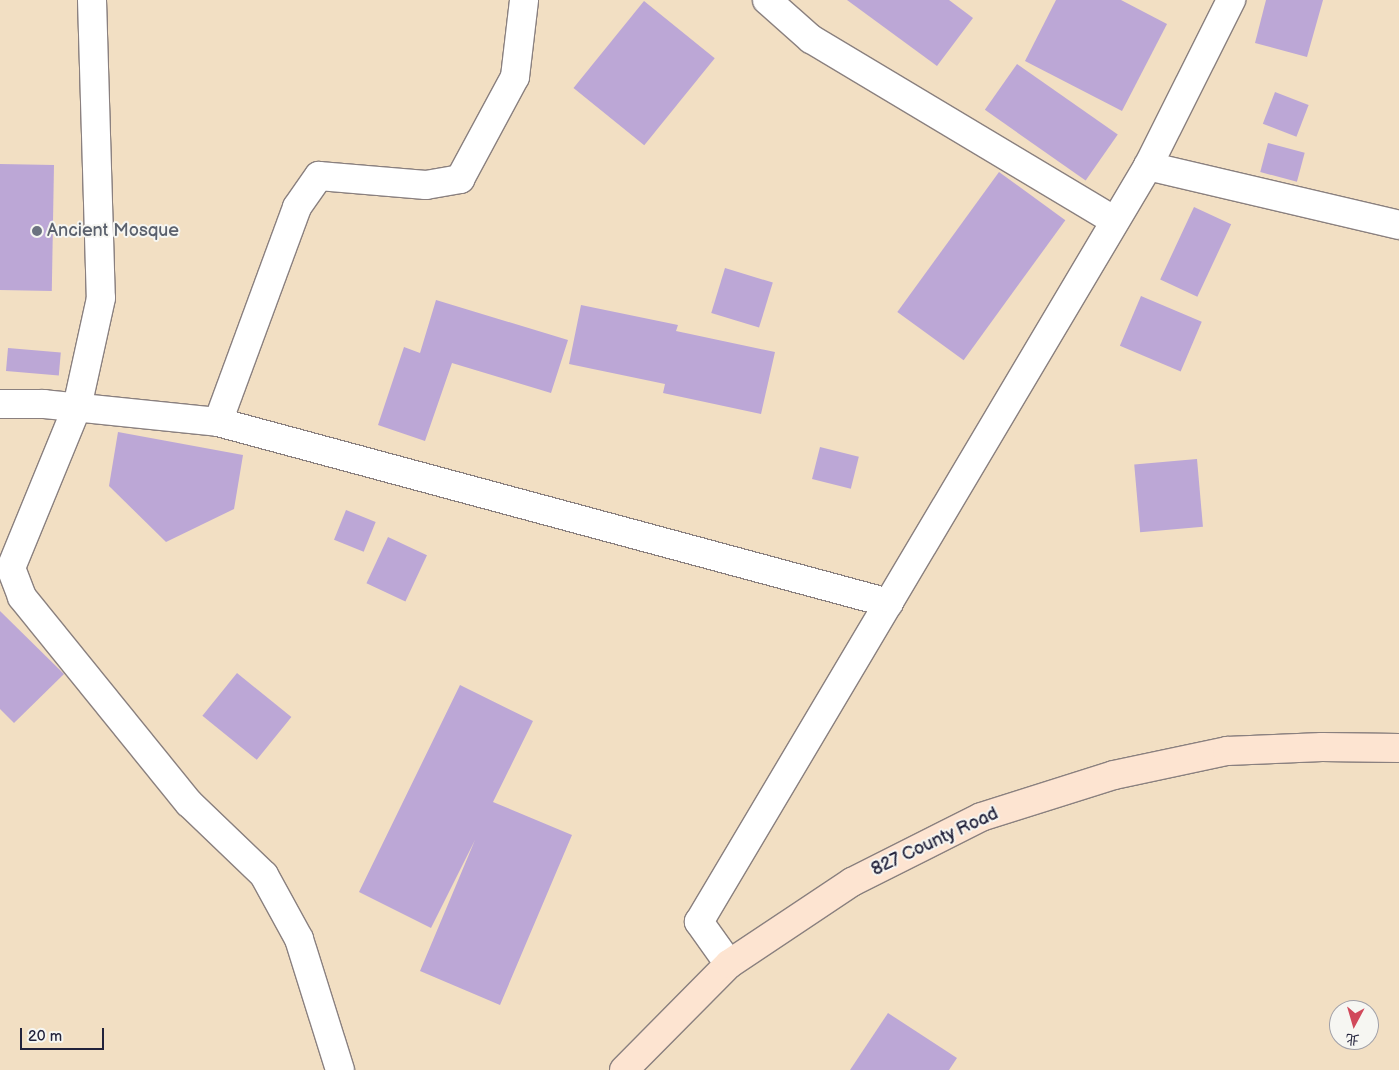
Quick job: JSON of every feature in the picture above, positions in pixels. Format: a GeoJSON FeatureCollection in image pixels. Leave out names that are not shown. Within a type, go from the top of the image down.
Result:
{"type":"FeatureCollection","features":[{"type":"Feature","properties":{"kind":"main road","name":"827 County Road"},"geometry":{"type":"LineString","coordinates":[[624,1070],[729,964],[852,882],[981,817],[1114,775],[1227,751],[1322,747],[1399,748]]}},
{"type":"Feature","properties":{"kind":"street"},"geometry":{"type":"LineString","coordinates":[[92,0],[101,298],[78,407],[11,568],[22,596],[189,803],[264,875],[299,939],[340,1070]]}},
{"type":"Feature","properties":{"kind":"street"},"geometry":{"type":"LineString","coordinates":[[218,422],[297,207],[319,176],[426,185],[460,179],[514,77],[524,0]]}},
{"type":"Feature","properties":{"kind":"street"},"geometry":{"type":"LineString","coordinates":[[767,0],[811,39],[1115,221]]}},
{"type":"Feature","properties":{"kind":"street"},"geometry":{"type":"LineString","coordinates":[[729,964],[699,922],[1148,166],[1231,0]]}},
{"type":"Feature","properties":{"kind":"street"},"geometry":{"type":"LineString","coordinates":[[1148,166],[1399,225]]}},
{"type":"Feature","properties":{"kind":"street"},"geometry":{"type":"LineString","coordinates":[[0,404],[44,404],[218,422],[888,603]]}},
{"type":"Feature","properties":{"kind":"building"},"geometry":{"type":"Polygon","coordinates":[[[847,0],[949,0],[973,18],[937,66],[847,0]]]}},
{"type":"Feature","properties":{"kind":"building"},"geometry":{"type":"Polygon","coordinates":[[[1056,0],[1121,0],[1167,24],[1122,111],[1025,61],[1056,0]]]}},
{"type":"Feature","properties":{"kind":"building"},"geometry":{"type":"Polygon","coordinates":[[[1266,0],[1323,0],[1307,57],[1255,43],[1266,0]]]}},
{"type":"Feature","properties":{"kind":"building"},"geometry":{"type":"Polygon","coordinates":[[[644,1],[715,58],[644,145],[574,88],[644,1]]]}},
{"type":"Feature","properties":{"kind":"building"},"geometry":{"type":"Polygon","coordinates":[[[1017,64],[1118,135],[1086,180],[985,110],[1017,64]]]}},
{"type":"Feature","properties":{"kind":"building"},"geometry":{"type":"Polygon","coordinates":[[[1275,92],[1309,105],[1296,137],[1263,124],[1275,92]]]}},
{"type":"Feature","properties":{"kind":"building"},"geometry":{"type":"Polygon","coordinates":[[[1268,143],[1305,153],[1297,182],[1260,172],[1268,143]]]}},
{"type":"Feature","properties":{"kind":"building"},"geometry":{"type":"Polygon","coordinates":[[[0,164],[54,165],[52,291],[0,290],[0,164]]]}},
{"type":"Feature","properties":{"kind":"building"},"geometry":{"type":"Polygon","coordinates":[[[999,172],[1065,220],[964,360],[897,312],[999,172]]]}},
{"type":"Feature","properties":{"kind":"building"},"geometry":{"type":"Polygon","coordinates":[[[1194,207],[1231,224],[1197,297],[1160,280],[1194,207]]]}},
{"type":"Feature","properties":{"kind":"building"},"geometry":{"type":"Polygon","coordinates":[[[725,268],[773,283],[759,328],[711,313],[725,268]]]}},
{"type":"Feature","properties":{"kind":"building"},"geometry":{"type":"Polygon","coordinates":[[[1141,296],[1202,322],[1181,371],[1120,346],[1141,296]]]}},
{"type":"Feature","properties":{"kind":"building"},"geometry":{"type":"Polygon","coordinates":[[[436,300],[568,340],[551,393],[452,363],[425,441],[378,425],[404,347],[420,353],[436,300]]]}},
{"type":"Feature","properties":{"kind":"building"},"geometry":{"type":"Polygon","coordinates":[[[581,305],[678,325],[676,331],[775,352],[761,414],[663,393],[665,384],[569,364],[581,305]]]}},
{"type":"Feature","properties":{"kind":"building"},"geometry":{"type":"Polygon","coordinates":[[[8,348],[61,353],[59,376],[6,371],[8,348]]]}},
{"type":"Feature","properties":{"kind":"building"},"geometry":{"type":"Polygon","coordinates":[[[118,432],[243,455],[234,509],[166,542],[109,486],[118,432]]]}},
{"type":"Feature","properties":{"kind":"building"},"geometry":{"type":"Polygon","coordinates":[[[820,447],[859,457],[851,489],[812,479],[820,447]]]}},
{"type":"Feature","properties":{"kind":"building"},"geometry":{"type":"Polygon","coordinates":[[[1197,459],[1203,527],[1140,532],[1134,464],[1197,459]]]}},
{"type":"Feature","properties":{"kind":"building"},"geometry":{"type":"Polygon","coordinates":[[[346,510],[376,522],[364,552],[334,540],[346,510]]]}},
{"type":"Feature","properties":{"kind":"building"},"geometry":{"type":"Polygon","coordinates":[[[388,537],[427,555],[405,601],[366,583],[388,537]]]}},
{"type":"Feature","properties":{"kind":"building"},"geometry":{"type":"Polygon","coordinates":[[[0,611],[64,674],[14,723],[0,709],[0,611]]]}},
{"type":"Feature","properties":{"kind":"building"},"geometry":{"type":"Polygon","coordinates":[[[237,673],[291,717],[257,760],[202,716],[237,673]]]}},
{"type":"Feature","properties":{"kind":"building"},"geometry":{"type":"Polygon","coordinates":[[[460,685],[533,721],[493,802],[572,835],[500,1005],[420,971],[475,840],[431,928],[359,892],[460,685]]]}},
{"type":"Feature","properties":{"kind":"building"},"geometry":{"type":"Polygon","coordinates":[[[888,1013],[957,1058],[949,1070],[850,1070],[888,1013]]]}},
{"type":"Feature","properties":{"kind":"place","name":"Ancient Mosque"},"geometry":{"type":"Point","coordinates":[37,231]}}]}
